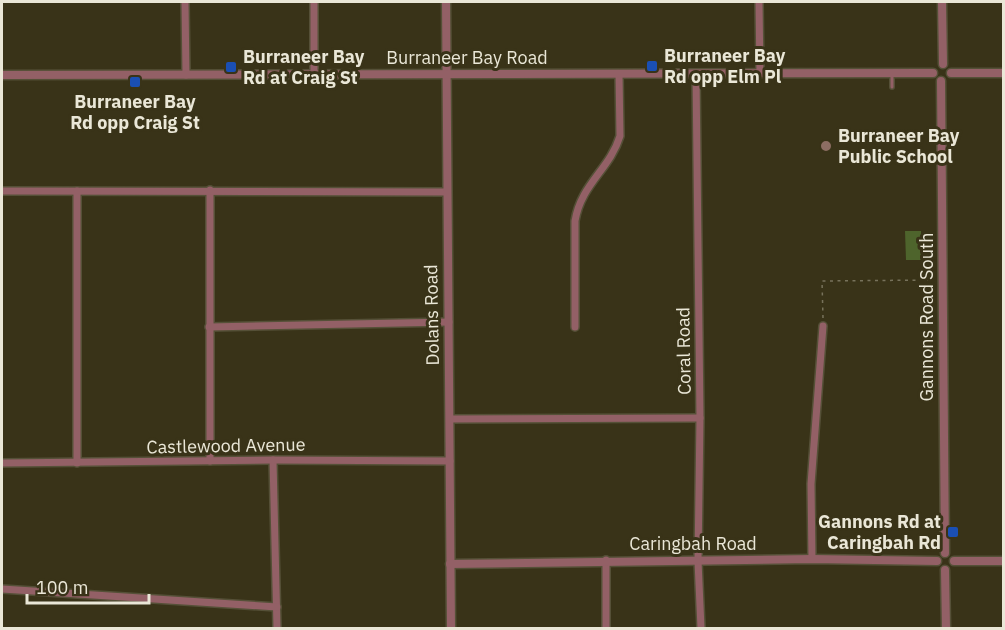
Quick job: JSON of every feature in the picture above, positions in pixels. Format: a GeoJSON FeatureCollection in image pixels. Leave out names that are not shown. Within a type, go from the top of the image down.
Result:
{"type":"FeatureCollection","features":[{"type":"Feature","properties":{"kind":"street"},"geometry":{"type":"LineString","coordinates":[[185,2],[186,75]]}},
{"type":"Feature","properties":{"kind":"street"},"geometry":{"type":"LineString","coordinates":[[314,2],[314,75]]}},
{"type":"Feature","properties":{"kind":"street","name":"Dolans Road"},"geometry":{"type":"LineString","coordinates":[[446,2],[451,628]]}},
{"type":"Feature","properties":{"kind":"street"},"geometry":{"type":"LineString","coordinates":[[759,2],[760,74]]}},
{"type":"Feature","properties":{"kind":"street"},"geometry":{"type":"LineString","coordinates":[[942,2],[943,64]]}},
{"type":"Feature","properties":{"kind":"street"},"geometry":{"type":"LineString","coordinates":[[943,64],[937,66],[933,73],[936,78],[941,81],[946,80],[951,73]]}},
{"type":"Feature","properties":{"kind":"street"},"geometry":{"type":"LineString","coordinates":[[943,64],[949,68],[951,73]]}},
{"type":"Feature","properties":{"kind":"street","name":"Burraneer Bay Road"},"geometry":{"type":"LineString","coordinates":[[2,75],[933,73]]}},
{"type":"Feature","properties":{"kind":"street"},"geometry":{"type":"LineString","coordinates":[[951,73],[1004,73]]}},
{"type":"Feature","properties":{"kind":"street"},"geometry":{"type":"LineString","coordinates":[[575,327],[577,205],[617,146],[620,136],[619,74]]}},
{"type":"Feature","properties":{"kind":"street","name":"Coral Road"},"geometry":{"type":"LineString","coordinates":[[696,74],[700,418],[698,561],[701,628]]}},
{"type":"Feature","properties":{"kind":"street","name":"Gannons Road South"},"geometry":{"type":"LineString","coordinates":[[941,81],[945,553]]}},
{"type":"Feature","properties":{"kind":"street"},"geometry":{"type":"LineString","coordinates":[[210,190],[210,461]]}},
{"type":"Feature","properties":{"kind":"street"},"geometry":{"type":"LineString","coordinates":[[2,191],[447,192]]}},
{"type":"Feature","properties":{"kind":"street"},"geometry":{"type":"LineString","coordinates":[[77,191],[77,463]]}},
{"type":"Feature","properties":{"kind":"street"},"geometry":{"type":"LineString","coordinates":[[209,327],[449,322]]}},
{"type":"Feature","properties":{"kind":"street"},"geometry":{"type":"LineString","coordinates":[[812,559],[811,484],[823,326]]}},
{"type":"Feature","properties":{"kind":"street"},"geometry":{"type":"LineString","coordinates":[[450,418],[700,418]]}},
{"type":"Feature","properties":{"kind":"street"},"geometry":{"type":"LineString","coordinates":[[273,460],[277,628]]}},
{"type":"Feature","properties":{"kind":"street","name":"Castlewood Avenue"},"geometry":{"type":"LineString","coordinates":[[2,463],[450,461]]}},
{"type":"Feature","properties":{"kind":"street"},"geometry":{"type":"LineString","coordinates":[[945,553],[952,556],[954,561],[952,567],[945,570],[940,568],[937,561],[940,555],[945,553]]}},
{"type":"Feature","properties":{"kind":"street"},"geometry":{"type":"LineString","coordinates":[[606,560],[606,628]]}},
{"type":"Feature","properties":{"kind":"street","name":"Caringbah Road"},"geometry":{"type":"LineString","coordinates":[[450,564],[606,560],[937,561]]}},
{"type":"Feature","properties":{"kind":"street"},"geometry":{"type":"LineString","coordinates":[[954,561],[1004,561]]}},
{"type":"Feature","properties":{"kind":"street"},"geometry":{"type":"LineString","coordinates":[[945,570],[946,628]]}},
{"type":"Feature","properties":{"kind":"street"},"geometry":{"type":"LineString","coordinates":[[2,589],[277,607]]}},
{"type":"Feature","properties":{"kind":"lane"},"geometry":{"type":"LineString","coordinates":[[892,73],[892,87]]}},
{"type":"Feature","properties":{"kind":"path"},"geometry":{"type":"LineString","coordinates":[[823,326],[822,281],[943,280]]}},
{"type":"Feature","properties":{"kind":"green space"},"geometry":{"type":"Polygon","coordinates":[[[905,231],[921,231],[922,260],[906,260],[905,231]]]}},
{"type":"Feature","properties":{"kind":"place","name":"Burraneer Bay Rd opp Elm Pl"},"geometry":{"type":"Point","coordinates":[652,66]}},
{"type":"Feature","properties":{"kind":"place","name":"Burraneer Bay Rd at Craig St"},"geometry":{"type":"Point","coordinates":[231,67]}},
{"type":"Feature","properties":{"kind":"place","name":"Burraneer Bay Rd opp Craig St"},"geometry":{"type":"Point","coordinates":[135,82]}},
{"type":"Feature","properties":{"kind":"place","name":"Burraneer Bay Public School"},"geometry":{"type":"Point","coordinates":[826,146]}},
{"type":"Feature","properties":{"kind":"place","name":"Gannons Rd at Caringbah Rd"},"geometry":{"type":"Point","coordinates":[953,532]}}]}
